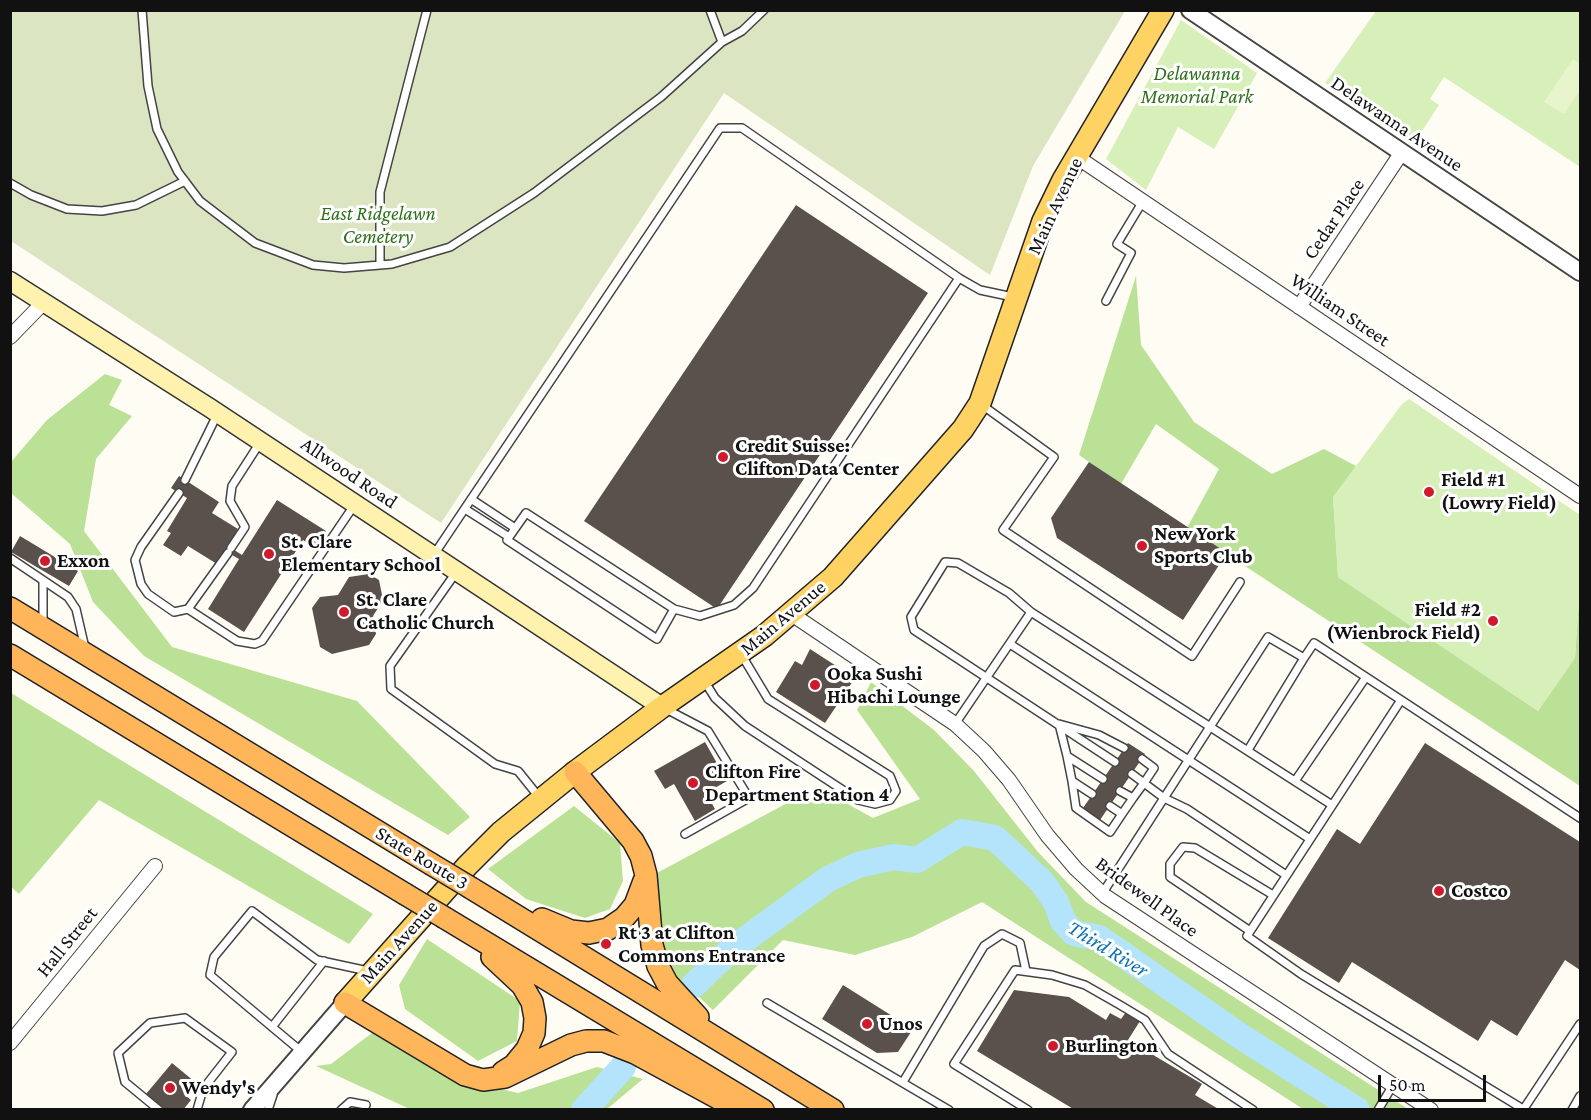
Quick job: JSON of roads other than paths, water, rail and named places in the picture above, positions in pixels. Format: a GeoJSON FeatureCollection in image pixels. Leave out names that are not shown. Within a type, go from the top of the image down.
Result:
{"type":"FeatureCollection","features":[{"type":"Feature","properties":{"kind":"highway","name":"State Route 3"},"geometry":{"type":"LineString","coordinates":[[10,608],[833,1110]]}},
{"type":"Feature","properties":{"kind":"highway","name":"State Route 3"},"geometry":{"type":"LineString","coordinates":[[10,655],[763,1110]]}},
{"type":"Feature","properties":{"kind":"highway"},"geometry":{"type":"LineString","coordinates":[[575,772],[633,841],[641,856],[646,875],[652,945],[658,966],[677,995],[723,1042]]}},
{"type":"Feature","properties":{"kind":"highway"},"geometry":{"type":"LineString","coordinates":[[471,888],[571,931],[589,933],[608,929],[624,918],[635,904],[646,875]]}},
{"type":"Feature","properties":{"kind":"highway"},"geometry":{"type":"LineString","coordinates":[[445,918],[522,985],[532,1002],[535,1018],[534,1033],[527,1049],[514,1065],[500,1074],[483,1080]]}},
{"type":"Feature","properties":{"kind":"highway"},"geometry":{"type":"LineString","coordinates":[[345,1002],[465,1075],[483,1080],[505,1077],[571,1045],[586,1041],[604,1041],[635,1053],[740,1110]]}},
{"type":"Feature","properties":{"kind":"main road","name":"Main Avenue"},"geometry":{"type":"LineString","coordinates":[[345,1002],[467,866],[541,799],[662,707],[741,654],[832,577],[881,525],[963,429],[980,403],[1043,222],[1077,157],[1163,10]]}},
{"type":"Feature","properties":{"kind":"main road","name":"Allwood Road"},"geometry":{"type":"LineString","coordinates":[[10,280],[261,441],[662,707]]}},
{"type":"Feature","properties":{"kind":"street","name":"Delawanna Avenue"},"geometry":{"type":"LineString","coordinates":[[1190,10],[1581,272]]}},
{"type":"Feature","properties":{"kind":"street","name":"Cedar Place"},"geometry":{"type":"LineString","coordinates":[[1299,307],[1402,152]]}},
{"type":"Feature","properties":{"kind":"street","name":"William Street"},"geometry":{"type":"LineString","coordinates":[[1077,157],[1579,493]]}},
{"type":"Feature","properties":{"kind":"street"},"geometry":{"type":"LineString","coordinates":[[10,337],[44,302]]}},
{"type":"Feature","properties":{"kind":"street","name":"Bridewell Place"},"geometry":{"type":"LineString","coordinates":[[790,613],[956,724],[1003,773],[1047,835],[1076,869],[1102,894],[1389,1091],[1431,1110]]}},
{"type":"Feature","properties":{"kind":"street","name":"Hall Street"},"geometry":{"type":"LineString","coordinates":[[10,1043],[155,866]]}},
{"type":"Feature","properties":{"kind":"street","name":"Main Avenue"},"geometry":{"type":"LineString","coordinates":[[252,1110],[345,1002]]}},
{"type":"Feature","properties":{"kind":"lane"},"geometry":{"type":"LineString","coordinates":[[142,10],[148,86],[157,129],[185,181],[200,201],[255,243],[313,264],[344,268],[380,265],[450,247],[534,193],[661,96],[722,42],[742,31],[764,10]]}},
{"type":"Feature","properties":{"kind":"lane"},"geometry":{"type":"LineString","coordinates":[[380,265],[378,239],[380,192],[427,10]]}},
{"type":"Feature","properties":{"kind":"lane"},"geometry":{"type":"LineString","coordinates":[[710,10],[722,42]]}},
{"type":"Feature","properties":{"kind":"lane"},"geometry":{"type":"LineString","coordinates":[[433,556],[720,128],[742,128],[959,278],[981,290],[1017,298]]}},
{"type":"Feature","properties":{"kind":"lane"},"geometry":{"type":"LineString","coordinates":[[10,183],[31,195],[67,209],[102,211],[136,205],[185,181]]}},
{"type":"Feature","properties":{"kind":"lane"},"geometry":{"type":"LineString","coordinates":[[1106,301],[1131,253],[1117,244],[1143,201]]}},
{"type":"Feature","properties":{"kind":"lane"},"geometry":{"type":"LineString","coordinates":[[674,609],[657,639],[507,540],[526,513],[674,609],[700,616],[734,605],[753,588],[959,278]]}},
{"type":"Feature","properties":{"kind":"lane"},"geometry":{"type":"LineString","coordinates":[[980,403],[1054,457],[1003,530],[1192,656],[1240,582]]}},
{"type":"Feature","properties":{"kind":"lane"},"geometry":{"type":"LineString","coordinates":[[185,480],[218,413]]}},
{"type":"Feature","properties":{"kind":"lane"},"geometry":{"type":"LineString","coordinates":[[178,493],[141,547],[135,560],[141,584],[148,594],[174,612],[188,609],[245,527],[230,501],[232,486],[261,441]]}},
{"type":"Feature","properties":{"kind":"lane"},"geometry":{"type":"LineString","coordinates":[[471,499],[515,528]]}},
{"type":"Feature","properties":{"kind":"lane"},"geometry":{"type":"LineString","coordinates":[[188,609],[237,641],[255,644],[262,641],[355,504]]}},
{"type":"Feature","properties":{"kind":"lane"},"geometry":{"type":"LineString","coordinates":[[465,508],[509,537]]}},
{"type":"Feature","properties":{"kind":"lane"},"geometry":{"type":"LineString","coordinates":[[10,558],[68,597],[76,609],[86,654]]}},
{"type":"Feature","properties":{"kind":"lane"},"geometry":{"type":"LineString","coordinates":[[1115,762],[914,630],[911,617],[945,562],[958,563],[1009,593],[1031,612],[1332,805]]}},
{"type":"Feature","properties":{"kind":"lane"},"geometry":{"type":"LineString","coordinates":[[457,571],[390,666],[391,689],[495,764],[518,771],[541,799]]}},
{"type":"Feature","properties":{"kind":"lane"},"geometry":{"type":"LineString","coordinates":[[43,628],[44,580]]}},
{"type":"Feature","properties":{"kind":"lane"},"geometry":{"type":"LineString","coordinates":[[956,724],[1031,612]]}},
{"type":"Feature","properties":{"kind":"lane"},"geometry":{"type":"LineString","coordinates":[[1102,894],[1268,637],[1304,658]]}},
{"type":"Feature","properties":{"kind":"lane"},"geometry":{"type":"LineString","coordinates":[[1248,750],[1314,643],[1581,818]]}},
{"type":"Feature","properties":{"kind":"lane"},"geometry":{"type":"LineString","coordinates":[[1010,644],[1310,839]]}},
{"type":"Feature","properties":{"kind":"lane"},"geometry":{"type":"LineString","coordinates":[[703,679],[715,698],[744,726],[858,800],[875,804],[890,800],[896,790],[890,776],[768,699],[741,654]]}},
{"type":"Feature","properties":{"kind":"lane"},"geometry":{"type":"LineString","coordinates":[[1295,781],[1366,677]]}},
{"type":"Feature","properties":{"kind":"lane"},"geometry":{"type":"LineString","coordinates":[[1401,700],[1247,936],[1301,974],[1523,1109],[1581,1024]]}},
{"type":"Feature","properties":{"kind":"lane"},"geometry":{"type":"LineString","coordinates":[[662,707],[708,731],[749,798],[685,834]]}},
{"type":"Feature","properties":{"kind":"lane"},"geometry":{"type":"LineString","coordinates":[[1059,724],[1099,735],[1124,747]]}},
{"type":"Feature","properties":{"kind":"lane"},"geometry":{"type":"LineString","coordinates":[[1059,724],[1076,808],[1110,832],[1154,768],[1142,759]]}},
{"type":"Feature","properties":{"kind":"lane"},"geometry":{"type":"LineString","coordinates":[[1067,756],[1103,779]]}},
{"type":"Feature","properties":{"kind":"lane"},"geometry":{"type":"LineString","coordinates":[[1132,774],[1164,798],[1187,809],[1286,875]]}},
{"type":"Feature","properties":{"kind":"lane"},"geometry":{"type":"LineString","coordinates":[[1072,781],[1092,794]]}},
{"type":"Feature","properties":{"kind":"lane"},"geometry":{"type":"LineString","coordinates":[[1120,791],[1133,798]]}},
{"type":"Feature","properties":{"kind":"lane"},"geometry":{"type":"LineString","coordinates":[[1110,806],[1122,814]]}},
{"type":"Feature","properties":{"kind":"lane"},"geometry":{"type":"LineString","coordinates":[[1250,931],[1170,877],[1170,864],[1184,847],[1195,848],[1273,896]]}},
{"type":"Feature","properties":{"kind":"lane"},"geometry":{"type":"LineString","coordinates":[[302,1052],[210,975],[214,957],[252,911],[317,960],[372,972]]}},
{"type":"Feature","properties":{"kind":"lane"},"geometry":{"type":"LineString","coordinates":[[903,1082],[984,946],[1002,934],[1020,943],[1026,971]]}},
{"type":"Feature","properties":{"kind":"lane"},"geometry":{"type":"LineString","coordinates":[[272,1027],[324,961]]}},
{"type":"Feature","properties":{"kind":"lane"},"geometry":{"type":"LineString","coordinates":[[1028,1110],[954,1064],[1015,970],[1052,975],[1085,985],[1145,1020],[1168,1054],[1253,1110]]}},
{"type":"Feature","properties":{"kind":"lane"},"geometry":{"type":"LineString","coordinates":[[767,1002],[949,1110]]}},
{"type":"Feature","properties":{"kind":"lane"},"geometry":{"type":"LineString","coordinates":[[159,1110],[125,1082],[118,1053],[150,1023],[185,1018],[232,1052],[203,1089],[197,1110]]}},
{"type":"Feature","properties":{"kind":"lane"},"geometry":{"type":"LineString","coordinates":[[268,1110],[289,1066]]}},
{"type":"Feature","properties":{"kind":"lane"},"geometry":{"type":"LineString","coordinates":[[1378,1110],[1389,1091]]}},
{"type":"Feature","properties":{"kind":"lane"},"geometry":{"type":"LineString","coordinates":[[1572,1110],[1581,1096]]}},
{"type":"Feature","properties":{"kind":"lane"},"geometry":{"type":"LineString","coordinates":[[341,1110],[350,1102],[366,1105]]}},
{"type":"Feature","properties":{"kind":"waterway","name":"Third River"},"geometry":{"type":"LineString","coordinates":[[694,985],[728,952],[828,879],[858,865],[894,857],[917,860],[962,832],[995,838],[1042,882],[1056,902],[1063,921],[1074,933],[1099,938],[1240,1036],[1357,1110]]}},
{"type":"Feature","properties":{"kind":"waterway","name":"Third River"},"geometry":{"type":"LineString","coordinates":[[584,1110],[623,1067]]}},
{"type":"Feature","properties":{"kind":"place","name":"Credit Suisse: Clifton Data Center"},"geometry":{"type":"Point","coordinates":[723,457]}},
{"type":"Feature","properties":{"kind":"place","name":"Field #1 (Lowry Field)"},"geometry":{"type":"Point","coordinates":[1429,492]}},
{"type":"Feature","properties":{"kind":"place","name":"New York Sports Club"},"geometry":{"type":"Point","coordinates":[1142,546]}},
{"type":"Feature","properties":{"kind":"place","name":"St. Clare Elementary School"},"geometry":{"type":"Point","coordinates":[269,554]}},
{"type":"Feature","properties":{"kind":"place","name":"Exxon"},"geometry":{"type":"Point","coordinates":[45,561]}},
{"type":"Feature","properties":{"kind":"place","name":"St. Clare Catholic Church"},"geometry":{"type":"Point","coordinates":[344,612]}},
{"type":"Feature","properties":{"kind":"place","name":"Field #2 (Wienbrock Field)"},"geometry":{"type":"Point","coordinates":[1493,621]}},
{"type":"Feature","properties":{"kind":"place","name":"Ooka Sushi Hibachi Lounge"},"geometry":{"type":"Point","coordinates":[815,685]}},
{"type":"Feature","properties":{"kind":"place","name":"Clifton Fire Department Station 4"},"geometry":{"type":"Point","coordinates":[693,783]}},
{"type":"Feature","properties":{"kind":"place","name":"Costco"},"geometry":{"type":"Point","coordinates":[1439,891]}},
{"type":"Feature","properties":{"kind":"place","name":"Rt 3 at Clifton Commons Entrance"},"geometry":{"type":"Point","coordinates":[606,944]}},
{"type":"Feature","properties":{"kind":"place","name":"Unos"},"geometry":{"type":"Point","coordinates":[867,1024]}},
{"type":"Feature","properties":{"kind":"place","name":"Burlington"},"geometry":{"type":"Point","coordinates":[1053,1046]}},
{"type":"Feature","properties":{"kind":"place","name":"Wendy's"},"geometry":{"type":"Point","coordinates":[170,1088]}},
{"type":"Feature","properties":{"kind":"park label","name":"Delawanna Memorial Park"},"geometry":{"type":"Point","coordinates":[1197,86]}},
{"type":"Feature","properties":{"kind":"park label","name":"East Ridgelawn Cemetery"},"geometry":{"type":"Point","coordinates":[378,226]}}]}
